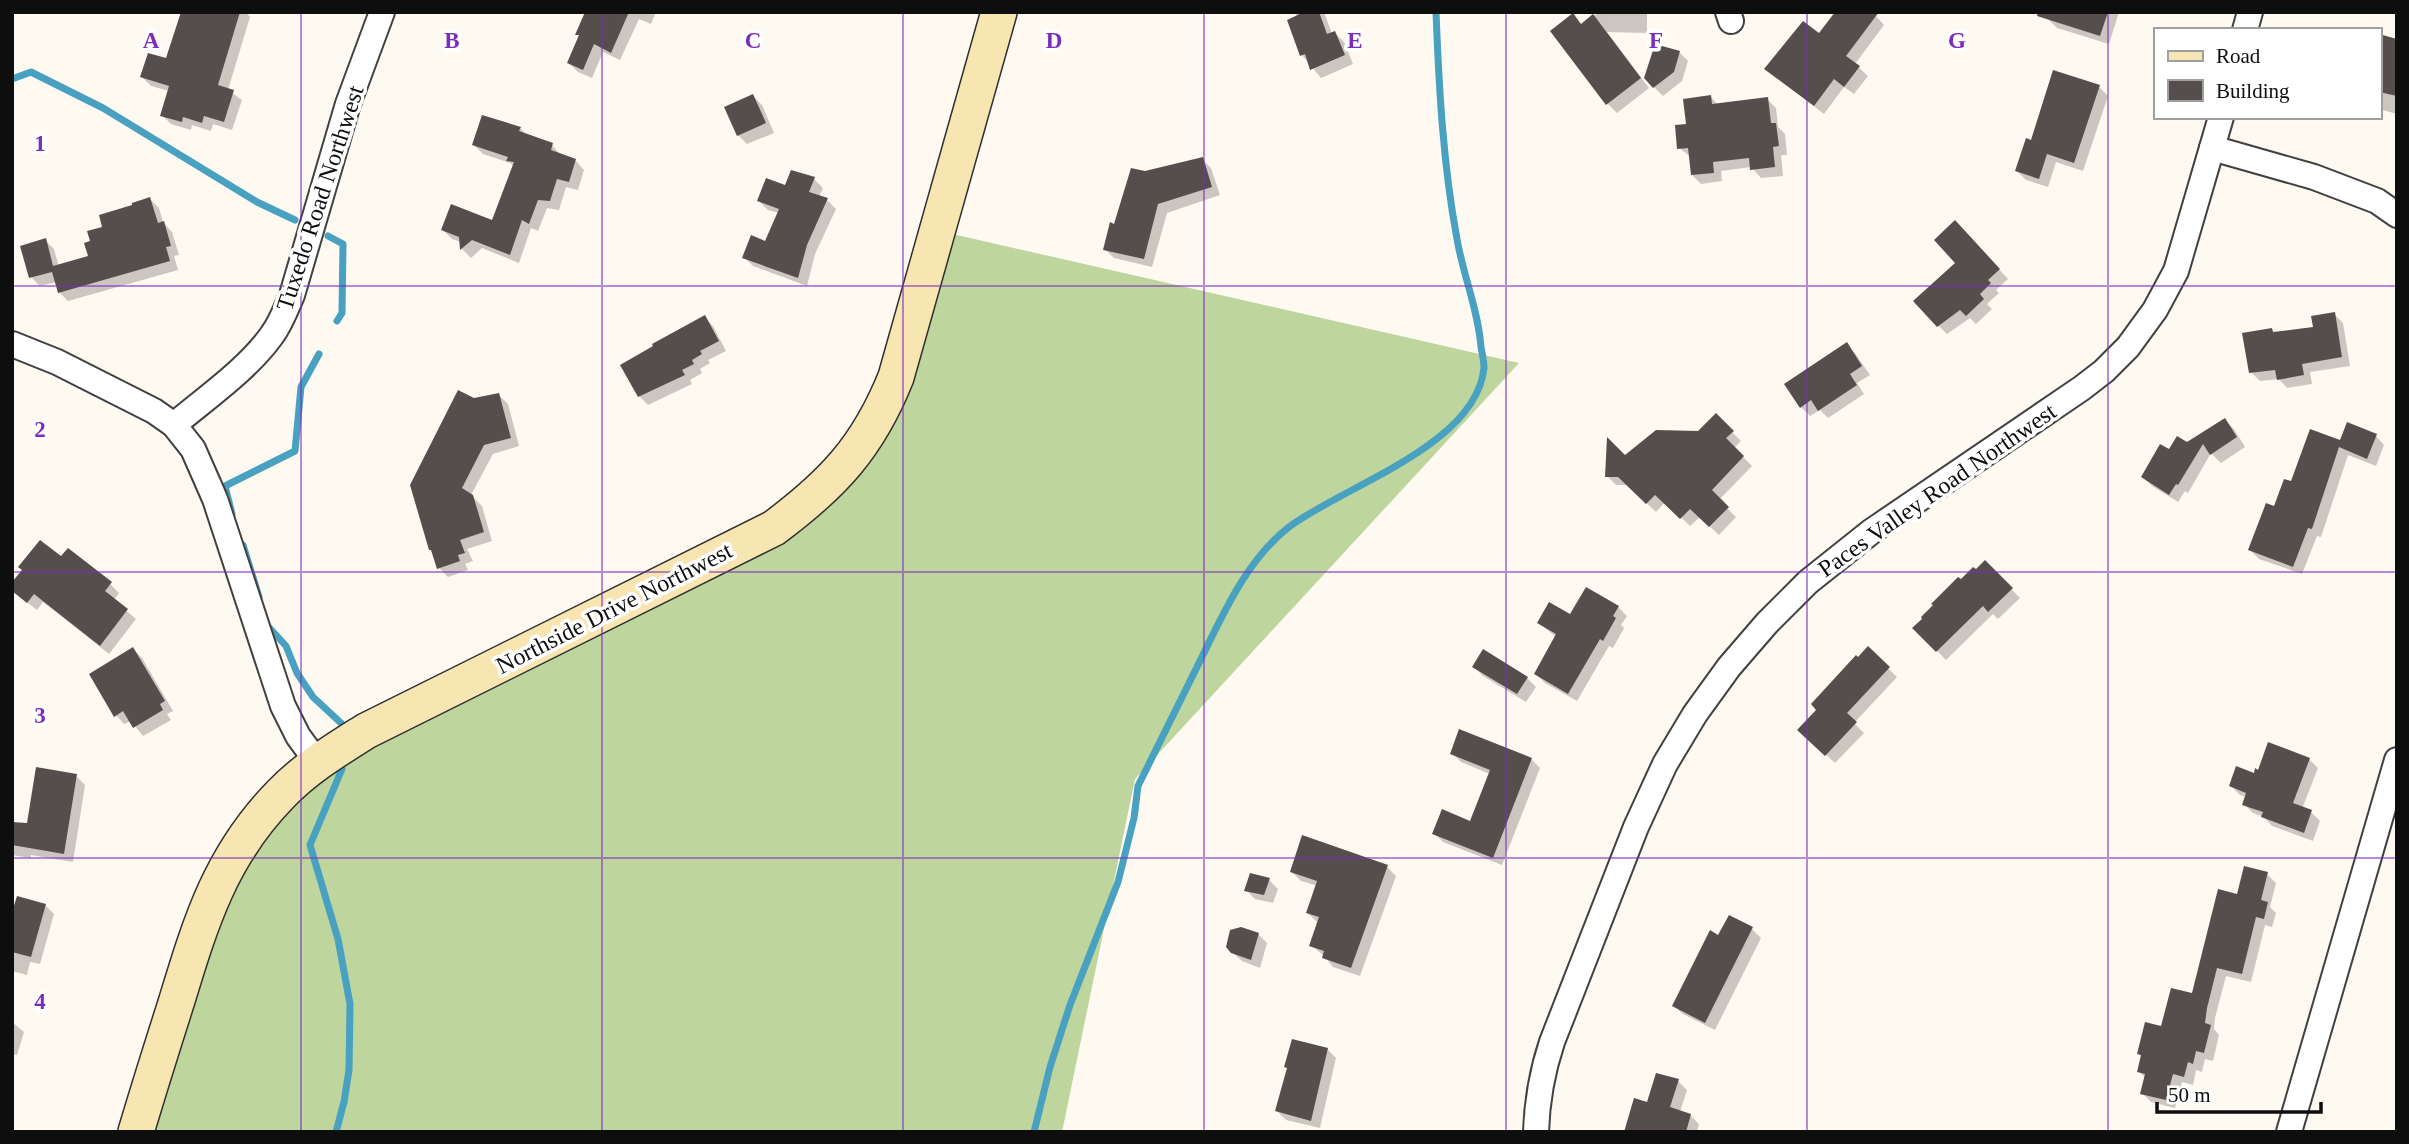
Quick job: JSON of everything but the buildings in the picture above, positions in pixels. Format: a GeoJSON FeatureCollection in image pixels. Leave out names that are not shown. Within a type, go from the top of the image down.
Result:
{"type":"FeatureCollection","features":[{"type":"Feature","properties":{"kind":"street","name":"Tuxedo Road Northwest"},"geometry":{"type":"LineString","coordinates":[[174,425],[256,354],[273,334],[284,315],[348,104],[382,12]]}},
{"type":"Feature","properties":{"kind":"street","name":"Northside Drive Northwest"},"geometry":{"type":"LineString","coordinates":[[136,1132],[209,900],[228,863],[254,824],[282,793],[317,762],[366,731],[774,528],[808,502],[843,468],[865,440],[895,377],[999,12]]}},
{"type":"Feature","properties":{"kind":"street","name":"Paces Valley Road Northwest"},"geometry":{"type":"LineString","coordinates":[[1536,1132],[1542,1073],[1552,1042],[1636,827],[1665,764],[1695,714],[1729,667],[1767,623],[1808,582],[1872,531],[2104,372],[2128,347],[2155,310],[2176,271],[2220,119]]}},
{"type":"Feature","properties":{"kind":"street"},"geometry":{"type":"LineString","coordinates":[[2212,148],[2314,177],[2377,201],[2397,215]]}},
{"type":"Feature","properties":{"kind":"street"},"geometry":{"type":"LineString","coordinates":[[12,344],[57,362],[154,411],[174,425],[193,449],[215,499],[283,706],[298,736],[317,762]]}},
{"type":"Feature","properties":{"kind":"street"},"geometry":{"type":"LineString","coordinates":[[2290,1132],[2397,760]]}},
{"type":"Feature","properties":{"kind":"green space"},"geometry":{"type":"Polygon","coordinates":[[[935,230],[1519,363],[1135,779],[1062,1132],[134,1132],[164,1019],[290,784],[730,569],[878,404],[935,230]]]}},
{"type":"Feature","properties":{"kind":"waterway"},"geometry":{"type":"LineString","coordinates":[[1034,1132],[1050,1067],[1070,1005],[1118,882],[1134,818],[1138,786],[1235,592],[1259,556],[1289,527],[1433,442],[1458,420],[1476,396],[1484,363],[1448,183],[1436,12]]}},
{"type":"Feature","properties":{"kind":"waterway"},"geometry":{"type":"LineString","coordinates":[[12,79],[31,72],[103,108],[257,202],[295,220]]}},
{"type":"Feature","properties":{"kind":"waterway"},"geometry":{"type":"LineString","coordinates":[[328,236],[343,244],[342,313],[337,321]]}},
{"type":"Feature","properties":{"kind":"waterway"},"geometry":{"type":"LineString","coordinates":[[232,514],[225,486],[295,451],[301,387],[319,354]]}},
{"type":"Feature","properties":{"kind":"waterway"},"geometry":{"type":"LineString","coordinates":[[243,545],[259,597]]}},
{"type":"Feature","properties":{"kind":"waterway"},"geometry":{"type":"LineString","coordinates":[[264,622],[286,646],[297,673],[313,697],[342,724]]}},
{"type":"Feature","properties":{"kind":"waterway"},"geometry":{"type":"LineString","coordinates":[[336,1132],[349,1070],[350,1004],[338,939],[310,845],[342,769]]}}]}
